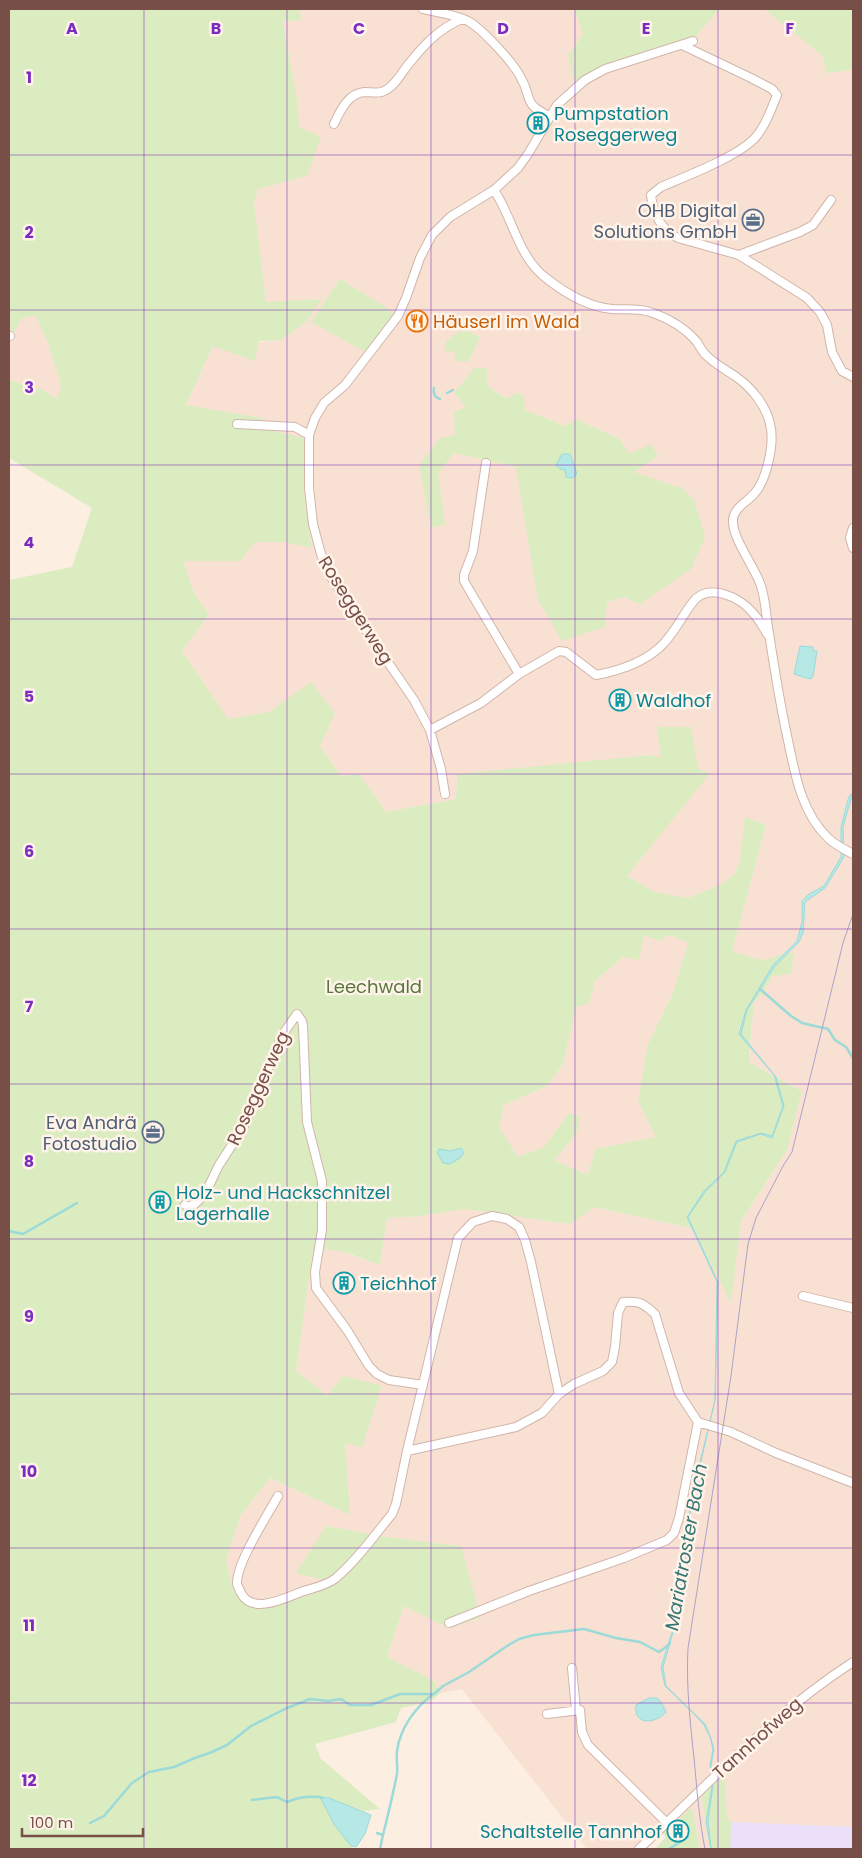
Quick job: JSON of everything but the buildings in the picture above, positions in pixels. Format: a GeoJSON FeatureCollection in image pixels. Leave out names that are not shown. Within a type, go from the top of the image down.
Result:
{"type":"FeatureCollection","features":[{"type":"Feature","properties":{"kind":"street"},"geometry":{"type":"LineString","coordinates":[[423,9],[462,19],[477,28],[516,68],[522,79],[528,100],[537,110],[549,116]]}},
{"type":"Feature","properties":{"kind":"street"},"geometry":{"type":"LineString","coordinates":[[334,124],[342,108],[350,99],[361,93],[383,92],[392,85],[437,33],[450,24],[462,19]]}},
{"type":"Feature","properties":{"kind":"street","name":"Roseggerweg"},"geometry":{"type":"LineString","coordinates":[[445,794],[441,769],[430,730],[414,700],[340,592],[321,554],[313,524],[309,488],[309,435],[315,418],[324,403],[345,385],[398,316],[420,258],[432,235],[450,217],[494,190],[523,161],[557,105],[585,80],[605,69],[693,41]]}},
{"type":"Feature","properties":{"kind":"street"},"geometry":{"type":"LineString","coordinates":[[682,45],[772,89],[777,95],[767,119],[755,138],[742,149],[661,188],[651,195],[652,204],[662,227],[669,234],[738,255],[807,298],[820,312],[827,325],[832,352],[842,371],[853,377]]}},
{"type":"Feature","properties":{"kind":"street"},"geometry":{"type":"LineString","coordinates":[[494,190],[526,256],[534,268],[544,277],[562,290],[590,304],[610,309],[630,309],[648,312],[678,326],[698,343],[706,356],[746,386],[765,409],[771,426],[770,457],[765,475],[755,493],[739,507],[732,518],[733,531],[755,570],[762,587],[777,687],[800,793],[817,825],[827,838],[851,852]]}},
{"type":"Feature","properties":{"kind":"street"},"geometry":{"type":"LineString","coordinates":[[738,255],[800,232],[813,225],[831,200]]}},
{"type":"Feature","properties":{"kind":"street"},"geometry":{"type":"LineString","coordinates":[[237,424],[295,427],[309,435]]}},
{"type":"Feature","properties":{"kind":"street"},"geometry":{"type":"LineString","coordinates":[[486,463],[473,551],[464,575],[464,581],[519,674]]}},
{"type":"Feature","properties":{"kind":"street"},"geometry":{"type":"LineString","coordinates":[[853,528],[850,538],[853,548]]}},
{"type":"Feature","properties":{"kind":"street"},"geometry":{"type":"LineString","coordinates":[[430,730],[481,703],[519,674],[559,651],[566,652],[596,675],[608,673],[641,661],[659,649],[672,634],[694,600],[706,592],[720,593],[738,600],[752,612],[769,637]]}},
{"type":"Feature","properties":{"kind":"street","name":"Roseggerweg"},"geometry":{"type":"LineString","coordinates":[[185,1205],[188,1207],[195,1204],[205,1194],[211,1184],[219,1165],[243,1128],[283,1034],[297,1014],[303,1026],[307,1122],[322,1181],[322,1230],[314,1272],[316,1288],[347,1330],[369,1366],[377,1374],[389,1380],[423,1385]]}},
{"type":"Feature","properties":{"kind":"street"},"geometry":{"type":"LineString","coordinates":[[278,1496],[243,1561],[239,1573],[237,1584],[242,1596],[252,1603],[264,1604],[320,1586],[334,1579],[346,1568],[392,1514],[396,1504],[458,1238],[473,1222],[492,1216],[507,1219],[519,1227],[525,1240],[560,1394]]}},
{"type":"Feature","properties":{"kind":"street"},"geometry":{"type":"LineString","coordinates":[[803,1296],[853,1308]]}},
{"type":"Feature","properties":{"kind":"street"},"geometry":{"type":"LineString","coordinates":[[407,1451],[516,1427],[542,1413],[560,1394],[574,1384],[603,1371],[612,1362],[618,1313],[623,1302],[636,1301],[645,1305],[655,1314],[679,1393],[701,1422],[853,1484]]}},
{"type":"Feature","properties":{"kind":"street"},"geometry":{"type":"LineString","coordinates":[[449,1623],[529,1591],[624,1558],[667,1540],[674,1532],[679,1518],[701,1422]]}},
{"type":"Feature","properties":{"kind":"street","name":"Tannhofweg"},"geometry":{"type":"LineString","coordinates":[[639,1849],[702,1787],[787,1710],[820,1683],[853,1662]]}},
{"type":"Feature","properties":{"kind":"street"},"geometry":{"type":"LineString","coordinates":[[572,1668],[582,1732],[588,1745],[666,1823]]}},
{"type":"Feature","properties":{"kind":"street"},"geometry":{"type":"LineString","coordinates":[[548,1714],[579,1712]]}},
{"type":"Feature","properties":{"kind":"shaded area"},"geometry":{"type":"Polygon","coordinates":[[[300,9],[574,9],[583,34],[568,55],[574,82],[604,67],[696,36],[719,9],[764,9],[822,55],[826,72],[853,70],[853,1849],[700,1849],[692,1807],[646,1849],[587,1849],[462,1689],[441,1693],[433,1680],[387,1657],[404,1606],[448,1628],[461,1546],[386,1537],[326,1526],[336,1583],[285,1603],[256,1608],[240,1600],[232,1587],[226,1560],[241,1515],[270,1478],[350,1515],[345,1443],[327,1395],[296,1371],[313,1250],[335,1249],[380,1265],[387,1218],[420,1216],[465,1209],[570,1224],[594,1207],[691,1228],[699,1239],[731,1302],[741,1221],[787,1150],[802,1091],[749,1062],[754,1002],[762,994],[773,976],[794,954],[784,953],[770,960],[759,960],[732,951],[766,825],[745,817],[740,859],[735,873],[724,883],[688,898],[655,892],[627,876],[709,773],[651,755],[457,775],[456,799],[386,812],[359,774],[341,776],[320,746],[335,713],[311,683],[269,712],[227,720],[182,651],[209,614],[194,593],[183,560],[240,561],[255,542],[284,542],[312,547],[304,494],[265,429],[262,418],[186,406],[213,346],[281,340],[306,322],[321,299],[266,303],[254,203],[258,189],[307,176],[299,127],[297,99],[283,21],[301,19],[300,9]],[[486,368],[466,407],[454,412],[455,435],[419,465],[431,528],[438,474],[454,453],[516,467],[538,600],[607,603],[624,596],[633,472],[628,454],[620,439],[576,419],[565,426],[525,410],[487,386],[486,368]]]}},
{"type":"Feature","properties":{"kind":"shaded area"},"geometry":{"type":"Polygon","coordinates":[[[35,315],[48,343],[61,385],[58,399],[43,390],[9,380],[9,324],[13,334],[21,319],[35,315]]]}},
{"type":"Feature","properties":{"kind":"shaded area"},"geometry":{"type":"Polygon","coordinates":[[[644,935],[670,935],[688,943],[673,993],[648,1044],[656,1137],[595,1149],[588,1175],[554,1160],[577,1133],[580,1119],[569,1113],[544,1147],[518,1157],[499,1127],[504,1105],[547,1086],[563,1064],[576,1006],[589,1003],[595,981],[623,957],[644,935]]]}},
{"type":"Feature","properties":{"kind":"shaded area"},"geometry":{"type":"Polygon","coordinates":[[[731,1822],[853,1827],[853,1849],[730,1849],[731,1822]]]}},
{"type":"Feature","properties":{"kind":"green space","name":"Leechwald"},"geometry":{"type":"Polygon","coordinates":[[[9,9],[300,9],[301,20],[283,21],[297,99],[299,127],[321,137],[307,176],[258,189],[254,203],[266,302],[322,299],[306,322],[281,340],[259,341],[255,361],[213,346],[186,405],[262,418],[265,429],[304,438],[304,494],[312,548],[284,542],[255,542],[240,561],[183,561],[194,593],[209,614],[182,651],[228,719],[269,712],[311,682],[335,713],[320,746],[341,776],[359,774],[386,812],[456,799],[457,774],[651,755],[661,758],[657,727],[691,727],[698,769],[710,773],[627,876],[655,892],[688,898],[724,883],[735,873],[740,859],[745,817],[766,825],[732,951],[758,959],[769,959],[784,953],[773,965],[746,1010],[739,1034],[750,1047],[749,1062],[774,1076],[783,1106],[773,1133],[784,1106],[776,1077],[802,1091],[787,1150],[741,1221],[731,1303],[688,1217],[705,1192],[725,1172],[737,1142],[748,1138],[736,1141],[724,1172],[704,1191],[687,1216],[695,1235],[691,1228],[594,1207],[570,1224],[465,1209],[420,1216],[387,1218],[380,1265],[339,1251],[313,1250],[296,1371],[327,1395],[344,1376],[382,1386],[362,1447],[345,1443],[350,1515],[270,1478],[241,1515],[226,1560],[232,1587],[240,1600],[256,1608],[285,1603],[335,1583],[296,1573],[326,1526],[386,1537],[461,1546],[481,1618],[448,1628],[404,1606],[387,1657],[433,1680],[441,1693],[429,1702],[401,1708],[396,1722],[315,1744],[321,1759],[380,1809],[364,1811],[347,1805],[334,1824],[353,1849],[9,1849],[9,580],[72,567],[92,508],[9,458],[9,380],[43,390],[57,399],[61,385],[48,343],[35,315],[21,319],[13,335],[9,324],[9,9]],[[644,935],[639,960],[623,957],[595,981],[589,1003],[576,1007],[563,1064],[547,1086],[504,1105],[499,1127],[518,1157],[544,1147],[569,1113],[580,1118],[577,1133],[554,1160],[588,1175],[595,1149],[656,1137],[638,1100],[648,1044],[673,993],[688,943],[670,935],[659,941],[644,935]]]}},
{"type":"Feature","properties":{"kind":"green space"},"geometry":{"type":"Polygon","coordinates":[[[574,9],[719,9],[696,36],[604,67],[574,82],[568,55],[583,34],[574,9]]]}},
{"type":"Feature","properties":{"kind":"green space"},"geometry":{"type":"Polygon","coordinates":[[[764,9],[853,9],[853,70],[826,73],[822,55],[764,9]]]}},
{"type":"Feature","properties":{"kind":"green space"},"geometry":{"type":"Polygon","coordinates":[[[340,279],[395,313],[366,352],[311,322],[340,279]]]}},
{"type":"Feature","properties":{"kind":"green space"},"geometry":{"type":"Polygon","coordinates":[[[463,329],[480,337],[468,362],[456,361],[454,352],[444,350],[447,340],[463,329]]]}},
{"type":"Feature","properties":{"kind":"green space"},"geometry":{"type":"Polygon","coordinates":[[[474,368],[487,368],[487,386],[507,399],[517,393],[524,396],[525,410],[565,426],[576,419],[620,439],[629,454],[651,444],[658,456],[634,472],[683,489],[694,500],[705,537],[691,569],[640,604],[624,597],[607,602],[605,627],[562,641],[538,600],[516,467],[454,453],[438,474],[445,524],[431,528],[419,465],[440,438],[455,435],[454,412],[466,407],[454,393],[474,368]]]}},
{"type":"Feature","properties":{"kind":"green space"},"geometry":{"type":"Polygon","coordinates":[[[787,953],[794,953],[791,974],[773,976],[762,994],[754,1002],[750,1045],[741,1034],[747,1010],[775,965],[787,953]]]}},
{"type":"Feature","properties":{"kind":"green space"},"geometry":{"type":"Polygon","coordinates":[[[719,1775],[725,1779],[726,1808],[728,1820],[731,1822],[730,1849],[710,1849],[702,1799],[705,1788],[719,1775]]]}},
{"type":"Feature","properties":{"kind":"green space"},"geometry":{"type":"Polygon","coordinates":[[[692,1807],[700,1849],[655,1849],[666,1837],[663,1834],[692,1807]]]}},
{"type":"Feature","properties":{"kind":"water"},"geometry":{"type":"Polygon","coordinates":[[[562,454],[570,454],[577,474],[572,478],[566,477],[565,470],[560,469],[556,465],[562,454]]]}},
{"type":"Feature","properties":{"kind":"water"},"geometry":{"type":"Polygon","coordinates":[[[800,646],[813,647],[813,651],[817,651],[813,677],[810,679],[794,674],[800,646]]]}},
{"type":"Feature","properties":{"kind":"water"},"geometry":{"type":"Polygon","coordinates":[[[853,792],[843,827],[844,857],[825,888],[805,902],[803,933],[799,942],[775,966],[747,1010],[741,1034],[776,1077],[784,1106],[772,1138],[761,1134],[737,1142],[725,1172],[705,1192],[688,1217],[718,1282],[715,1400],[717,1282],[687,1217],[704,1191],[724,1172],[736,1141],[761,1133],[772,1136],[783,1106],[774,1075],[739,1034],[746,1010],[773,965],[797,941],[802,922],[802,901],[809,894],[824,886],[841,857],[841,827],[849,796],[853,792]]]}},
{"type":"Feature","properties":{"kind":"water"},"geometry":{"type":"Polygon","coordinates":[[[461,1148],[464,1153],[450,1164],[443,1163],[437,1153],[439,1149],[450,1151],[461,1148]]]}},
{"type":"Feature","properties":{"kind":"water"},"geometry":{"type":"Polygon","coordinates":[[[715,1400],[691,1505],[686,1564],[674,1629],[663,1667],[666,1686],[705,1724],[710,1736],[714,1749],[711,1765],[713,1786],[708,1821],[711,1849],[706,1822],[712,1786],[710,1765],[713,1749],[710,1737],[704,1725],[665,1686],[661,1667],[673,1629],[685,1565],[690,1504],[715,1400]]]}},
{"type":"Feature","properties":{"kind":"water"},"geometry":{"type":"Polygon","coordinates":[[[649,1698],[657,1698],[666,1712],[657,1719],[646,1721],[638,1717],[636,1705],[649,1698]]]}},
{"type":"Feature","properties":{"kind":"water"},"geometry":{"type":"Polygon","coordinates":[[[320,1797],[329,1798],[371,1815],[365,1834],[356,1847],[351,1846],[334,1824],[320,1797]]]}},
{"type":"Feature","properties":{"kind":"waterway"},"geometry":{"type":"LineString","coordinates":[[434,388],[434,395],[440,399]]}},
{"type":"Feature","properties":{"kind":"waterway"},"geometry":{"type":"LineString","coordinates":[[447,393],[453,390]]}},
{"type":"Feature","properties":{"kind":"waterway"},"geometry":{"type":"LineString","coordinates":[[760,989],[802,1023],[828,1029],[835,1040],[846,1047],[853,1058]]}},
{"type":"Feature","properties":{"kind":"waterway"},"geometry":{"type":"LineString","coordinates":[[9,1231],[23,1234],[77,1203]]}},
{"type":"Feature","properties":{"kind":"waterway"},"geometry":{"type":"LineString","coordinates":[[90,1823],[104,1816],[132,1783],[149,1772],[174,1767],[212,1752],[227,1745],[251,1726],[310,1699],[328,1701],[341,1699],[350,1705],[371,1705],[400,1694],[434,1694],[443,1686],[469,1672],[507,1646],[519,1639],[534,1635],[584,1629],[616,1638],[640,1642],[659,1652],[670,1643]]}},
{"type":"Feature","properties":{"kind":"waterway"},"geometry":{"type":"LineString","coordinates":[[377,1833],[383,1835],[397,1774],[397,1751],[401,1734],[414,1712],[433,1694]]}},
{"type":"Feature","properties":{"kind":"waterway"},"geometry":{"type":"LineString","coordinates":[[252,1800],[277,1797],[287,1802],[303,1797],[322,1798]]}},
{"type":"Feature","properties":{"kind":"waterway"},"geometry":{"type":"LineString","coordinates":[[380,1849],[383,1835]]}},
{"type":"Feature","properties":{"kind":"waterway"},"geometry":{"type":"LineString","coordinates":[[669,1849],[688,1837]]}},
{"type":"Feature","properties":{"kind":"tram line"},"geometry":{"type":"LineString","coordinates":[[705,1849],[690,1717],[688,1648],[731,1376],[748,1244],[756,1218],[792,1152],[843,943],[853,914]]}},
{"type":"Feature","properties":{"kind":"place","name":"Pumpstation Roseggerweg"},"geometry":{"type":"Point","coordinates":[538,123]}},
{"type":"Feature","properties":{"kind":"place","name":"OHB Digital Solutions GmbH"},"geometry":{"type":"Point","coordinates":[753,220]}},
{"type":"Feature","properties":{"kind":"place","name":"Häuserl im Wald"},"geometry":{"type":"Point","coordinates":[417,321]}},
{"type":"Feature","properties":{"kind":"place","name":"Waldhof"},"geometry":{"type":"Point","coordinates":[620,700]}},
{"type":"Feature","properties":{"kind":"place","name":"Eva Andrä Fotostudio"},"geometry":{"type":"Point","coordinates":[153,1132]}},
{"type":"Feature","properties":{"kind":"place","name":"Holz- und Hackschnitzel Lagerhalle"},"geometry":{"type":"Point","coordinates":[160,1202]}},
{"type":"Feature","properties":{"kind":"place","name":"Teichhof"},"geometry":{"type":"Point","coordinates":[344,1283]}},
{"type":"Feature","properties":{"kind":"place","name":"Schaltstelle Tannhof"},"geometry":{"type":"Point","coordinates":[678,1831]}},
{"type":"Feature","properties":{"kind":"water label","name":"Mariatroster Bach"},"geometry":{"type":"Point","coordinates":[686,1547]}}]}
